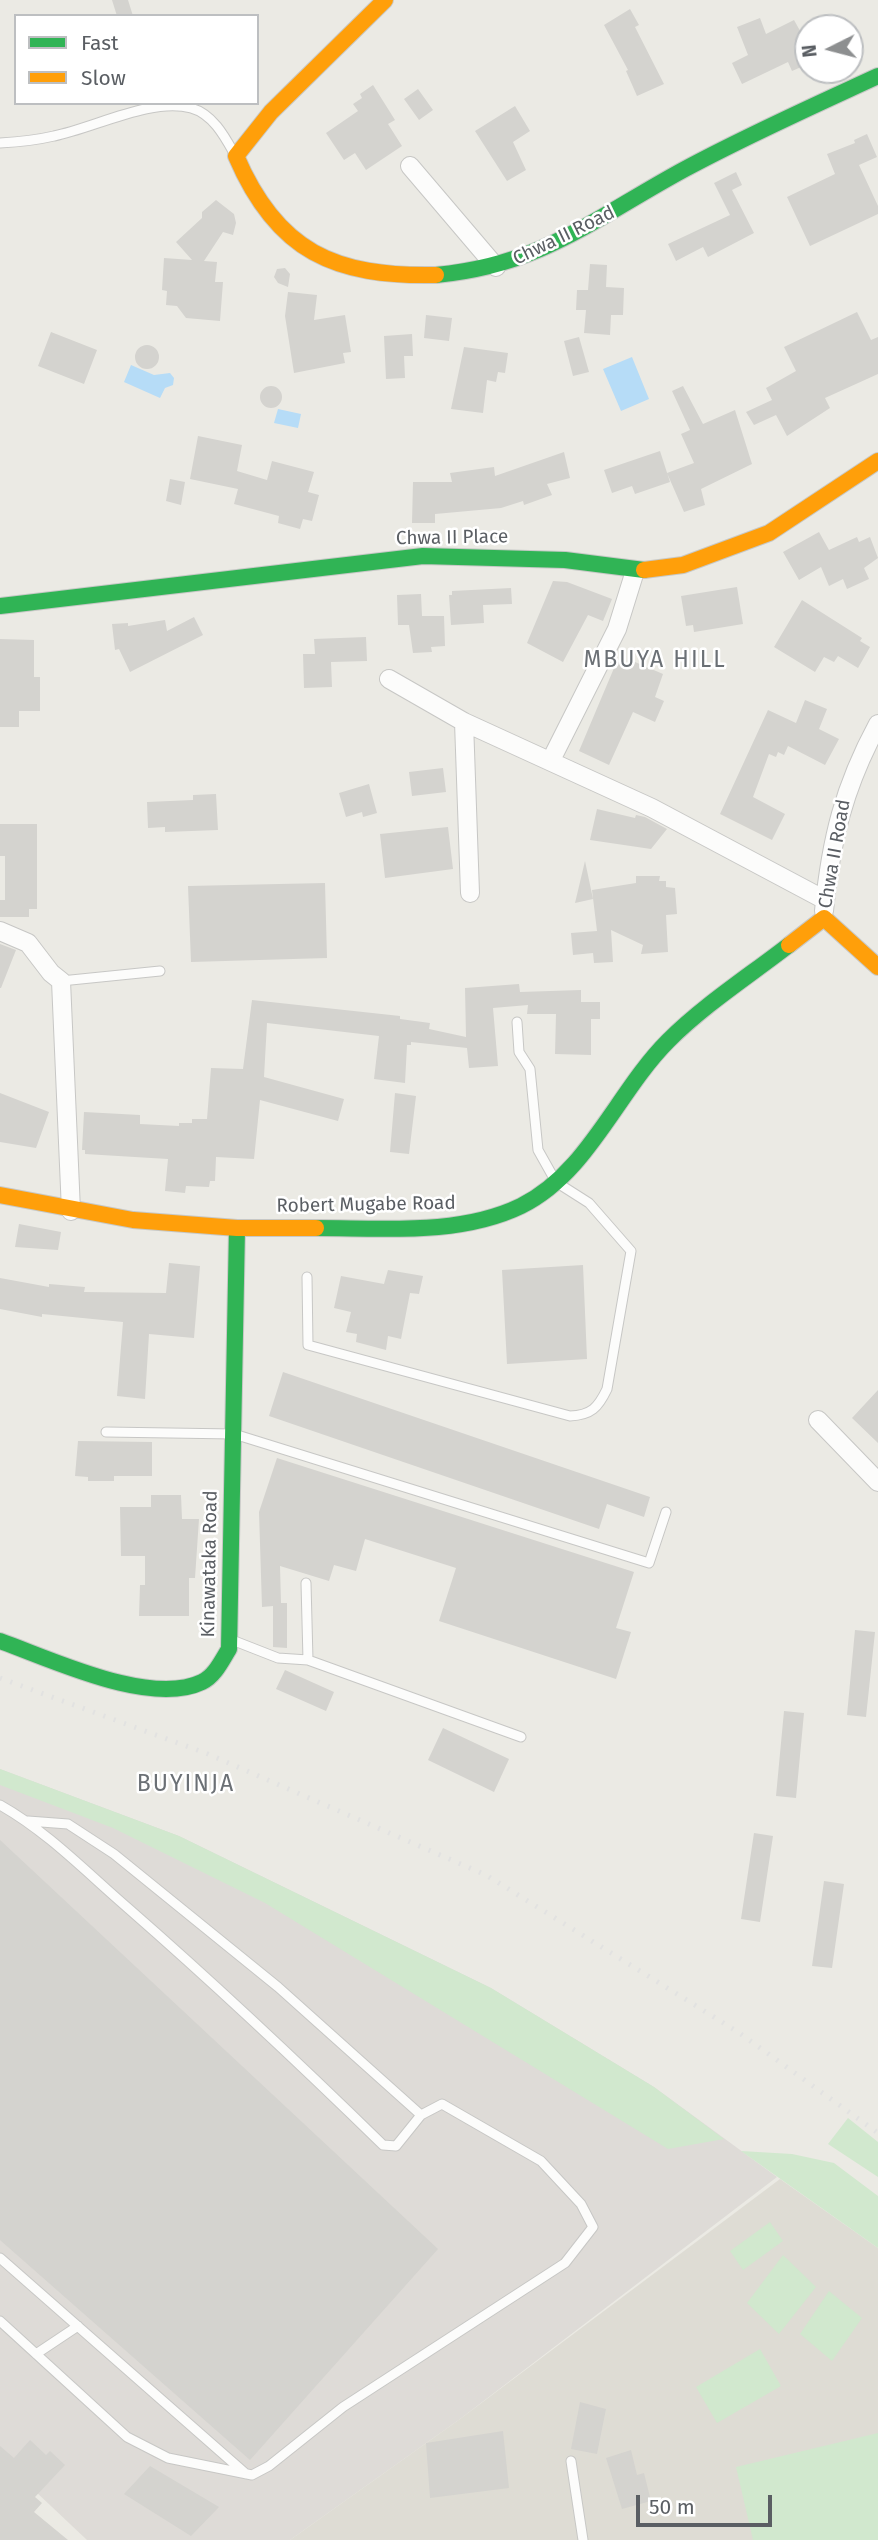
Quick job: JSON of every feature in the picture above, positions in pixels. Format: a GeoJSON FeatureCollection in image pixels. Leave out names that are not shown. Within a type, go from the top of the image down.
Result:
{"type":"FeatureCollection","features":[{"type":"Feature","properties":{"kind":"street"},"geometry":{"type":"LineString","coordinates":[[236,156],[271,112],[384,0]]}},
{"type":"Feature","properties":{"kind":"street","name":"Chwa II Road"},"geometry":{"type":"LineString","coordinates":[[236,156],[264,210],[286,234],[306,250],[366,271],[407,276],[450,275],[496,267],[526,257],[606,217],[679,172],[762,128],[878,76]]}},
{"type":"Feature","properties":{"kind":"street"},"geometry":{"type":"LineString","coordinates":[[410,166],[496,267]]}},
{"type":"Feature","properties":{"kind":"street","name":"Chwa II Place"},"geometry":{"type":"LineString","coordinates":[[0,606],[423,556],[565,560],[635,571],[683,565],[769,533],[878,461]]}},
{"type":"Feature","properties":{"kind":"street"},"geometry":{"type":"LineString","coordinates":[[551,760],[617,629],[635,571]]}},
{"type":"Feature","properties":{"kind":"street"},"geometry":{"type":"LineString","coordinates":[[389,679],[464,722],[652,808],[824,909]]}},
{"type":"Feature","properties":{"kind":"street"},"geometry":{"type":"LineString","coordinates":[[464,722],[470,893]]}},
{"type":"Feature","properties":{"kind":"street","name":"Chwa II Road"},"geometry":{"type":"LineString","coordinates":[[878,723],[854,768],[838,818],[824,909],[878,967]]}},
{"type":"Feature","properties":{"kind":"street","name":"Robert Mugabe Road"},"geometry":{"type":"LineString","coordinates":[[0,1195],[71,1211],[133,1220],[237,1228],[445,1227],[474,1222],[521,1206],[571,1168],[623,1095],[668,1041],[824,909]]}},
{"type":"Feature","properties":{"kind":"street"},"geometry":{"type":"LineString","coordinates":[[0,931],[28,943],[51,973],[61,981],[71,1211]]}},
{"type":"Feature","properties":{"kind":"street","name":"Kinawataka Road"},"geometry":{"type":"LineString","coordinates":[[0,1641],[136,1687],[201,1682],[216,1669],[229,1649],[237,1228]]}},
{"type":"Feature","properties":{"kind":"street"},"geometry":{"type":"LineString","coordinates":[[818,1420],[878,1482]]}},
{"type":"Feature","properties":{"kind":"lane"},"geometry":{"type":"LineString","coordinates":[[0,143],[54,136],[163,106],[193,108],[211,120],[236,156]]}},
{"type":"Feature","properties":{"kind":"lane"},"geometry":{"type":"LineString","coordinates":[[61,981],[160,971]]}},
{"type":"Feature","properties":{"kind":"lane"},"geometry":{"type":"LineString","coordinates":[[307,1277],[308,1345],[570,1416],[585,1415],[599,1407],[607,1389],[631,1251],[589,1203],[556,1182],[538,1150],[530,1069],[519,1052],[517,1022]]}},
{"type":"Feature","properties":{"kind":"lane"},"geometry":{"type":"LineString","coordinates":[[106,1432],[234,1434],[649,1563],[666,1512]]}},
{"type":"Feature","properties":{"kind":"lane"},"geometry":{"type":"LineString","coordinates":[[306,1583],[308,1660]]}},
{"type":"Feature","properties":{"kind":"lane"},"geometry":{"type":"LineString","coordinates":[[230,1639],[278,1658],[308,1660],[521,1737]]}},
{"type":"Feature","properties":{"kind":"lane"},"geometry":{"type":"LineString","coordinates":[[0,1805],[28,1821],[284,2049],[383,2145],[396,2146],[421,2115],[442,2104],[541,2161],[581,2204],[593,2227],[565,2263],[502,2301],[335,2413],[270,2466],[247,2475],[168,2458],[127,2437],[0,2321]]}},
{"type":"Feature","properties":{"kind":"lane"},"geometry":{"type":"LineString","coordinates":[[28,1821],[68,1824],[114,1854],[278,1987],[421,2115]]}},
{"type":"Feature","properties":{"kind":"lane"},"geometry":{"type":"LineString","coordinates":[[0,2258],[247,2475]]}},
{"type":"Feature","properties":{"kind":"lane"},"geometry":{"type":"LineString","coordinates":[[36,2354],[78,2326]]}},
{"type":"Feature","properties":{"kind":"lane"},"geometry":{"type":"LineString","coordinates":[[571,2461],[583,2540]]}},
{"type":"Feature","properties":{"kind":"shaded area"},"geometry":{"type":"Polygon","coordinates":[[[0,1769],[179,1836],[491,1988],[654,2087],[777,2177],[460,2419],[290,2540],[87,2540],[0,2458],[0,1769]]]}},
{"type":"Feature","properties":{"kind":"shaded area"},"geometry":{"type":"Polygon","coordinates":[[[780,2179],[878,2248],[878,2540],[290,2540],[460,2419],[780,2179]]]}},
{"type":"Feature","properties":{"kind":"green space"},"geometry":{"type":"Polygon","coordinates":[[[0,1769],[179,1836],[491,1988],[654,2087],[724,2139],[668,2149],[265,1903],[113,1828],[0,1785],[0,1769]]]}},
{"type":"Feature","properties":{"kind":"green space"},"geometry":{"type":"Polygon","coordinates":[[[848,2118],[878,2142],[878,2177],[828,2144],[848,2118]]]}},
{"type":"Feature","properties":{"kind":"green space"},"geometry":{"type":"Polygon","coordinates":[[[741,2151],[792,2154],[834,2163],[878,2196],[878,2248],[741,2151]]]}},
{"type":"Feature","properties":{"kind":"green space"},"geometry":{"type":"Polygon","coordinates":[[[770,2222],[783,2241],[743,2270],[730,2251],[770,2222]]]}},
{"type":"Feature","properties":{"kind":"green space"},"geometry":{"type":"Polygon","coordinates":[[[783,2255],[816,2287],[779,2334],[747,2303],[783,2255]]]}},
{"type":"Feature","properties":{"kind":"green space"},"geometry":{"type":"Polygon","coordinates":[[[829,2291],[862,2318],[832,2361],[800,2334],[829,2291]]]}},
{"type":"Feature","properties":{"kind":"green space"},"geometry":{"type":"Polygon","coordinates":[[[760,2349],[781,2386],[717,2423],[696,2387],[760,2349]]]}},
{"type":"Feature","properties":{"kind":"green space"},"geometry":{"type":"Polygon","coordinates":[[[878,2433],[878,2540],[753,2540],[736,2467],[878,2433]]]}},
{"type":"Feature","properties":{"kind":"water"},"geometry":{"type":"Polygon","coordinates":[[[632,357],[649,399],[621,411],[603,369],[632,357]]]}},
{"type":"Feature","properties":{"kind":"water"},"geometry":{"type":"Polygon","coordinates":[[[131,365],[154,375],[170,373],[174,378],[173,385],[165,388],[160,398],[124,382],[131,365]]]}},
{"type":"Feature","properties":{"kind":"water"},"geometry":{"type":"Polygon","coordinates":[[[278,409],[301,414],[298,428],[274,423],[278,409]]]}},
{"type":"Feature","properties":{"kind":"building"},"geometry":{"type":"Polygon","coordinates":[[[112,0],[128,0],[132,14],[116,14],[112,0]]]}},
{"type":"Feature","properties":{"kind":"building"},"geometry":{"type":"Polygon","coordinates":[[[630,9],[639,25],[635,27],[664,84],[637,96],[626,71],[628,70],[604,25],[630,9]]]}},
{"type":"Feature","properties":{"kind":"building"},"geometry":{"type":"Polygon","coordinates":[[[760,18],[766,34],[794,20],[794,70],[792,71],[788,62],[742,84],[732,63],[748,55],[737,27],[760,18]]]}},
{"type":"Feature","properties":{"kind":"building"},"geometry":{"type":"Polygon","coordinates":[[[373,85],[395,120],[388,124],[402,146],[366,170],[355,153],[344,160],[326,133],[358,111],[353,104],[362,98],[360,94],[373,85]]]}},
{"type":"Feature","properties":{"kind":"building"},"geometry":{"type":"Polygon","coordinates":[[[418,89],[433,110],[419,120],[404,99],[418,89]]]}},
{"type":"Feature","properties":{"kind":"building"},"geometry":{"type":"Polygon","coordinates":[[[515,106],[530,131],[513,142],[526,170],[507,181],[475,131],[515,106]]]}},
{"type":"Feature","properties":{"kind":"building"},"geometry":{"type":"Polygon","coordinates":[[[867,134],[877,157],[859,165],[878,206],[878,214],[810,246],[787,197],[835,174],[827,154],[855,143],[854,140],[867,134]]]}},
{"type":"Feature","properties":{"kind":"building"},"geometry":{"type":"Polygon","coordinates":[[[736,172],[742,185],[732,190],[754,233],[708,257],[703,247],[676,261],[668,244],[730,215],[714,183],[736,172]]]}},
{"type":"Feature","properties":{"kind":"building"},"geometry":{"type":"Polygon","coordinates":[[[216,200],[234,214],[236,223],[233,235],[223,232],[204,261],[217,262],[215,282],[223,282],[220,321],[186,318],[177,306],[166,305],[167,291],[162,290],[164,258],[192,260],[176,242],[202,218],[202,212],[216,200]]]}},
{"type":"Feature","properties":{"kind":"building"},"geometry":{"type":"Polygon","coordinates":[[[590,264],[607,265],[606,287],[624,288],[623,315],[611,315],[610,335],[584,333],[586,310],[576,310],[577,290],[588,290],[590,264]]]}},
{"type":"Feature","properties":{"kind":"building"},"geometry":{"type":"Polygon","coordinates":[[[285,268],[290,274],[288,287],[278,283],[274,277],[277,269],[285,268]]]}},
{"type":"Feature","properties":{"kind":"building"},"geometry":{"type":"Polygon","coordinates":[[[288,292],[317,295],[314,320],[345,315],[351,352],[343,353],[345,363],[294,373],[285,316],[288,292]]]}},
{"type":"Feature","properties":{"kind":"building"},"geometry":{"type":"Polygon","coordinates":[[[857,312],[871,340],[878,337],[878,374],[825,398],[830,408],[787,436],[776,415],[754,425],[746,412],[772,400],[766,388],[796,371],[784,347],[857,312]]]}},
{"type":"Feature","properties":{"kind":"building"},"geometry":{"type":"Polygon","coordinates":[[[426,315],[452,318],[449,341],[424,338],[426,315]]]}},
{"type":"Feature","properties":{"kind":"building"},"geometry":{"type":"Polygon","coordinates":[[[51,332],[97,350],[84,384],[38,366],[51,332]]]}},
{"type":"Feature","properties":{"kind":"building"},"geometry":{"type":"Polygon","coordinates":[[[412,334],[413,356],[404,356],[405,378],[386,379],[384,336],[412,334]]]}},
{"type":"Feature","properties":{"kind":"building"},"geometry":{"type":"Polygon","coordinates":[[[579,337],[589,372],[573,376],[564,341],[579,337]]]}},
{"type":"Feature","properties":{"kind":"building"},"geometry":{"type":"Polygon","coordinates":[[[147,345],[155,349],[159,357],[155,365],[147,369],[139,365],[135,357],[139,349],[147,345]]]}},
{"type":"Feature","properties":{"kind":"building"},"geometry":{"type":"Polygon","coordinates":[[[464,347],[508,353],[505,373],[498,372],[496,382],[487,380],[483,413],[451,409],[464,347]]]}},
{"type":"Feature","properties":{"kind":"building"},"geometry":{"type":"Polygon","coordinates":[[[271,386],[279,389],[282,397],[279,405],[271,408],[263,405],[260,397],[263,389],[271,386]]]}},
{"type":"Feature","properties":{"kind":"building"},"geometry":{"type":"Polygon","coordinates":[[[683,386],[703,424],[735,410],[752,464],[701,489],[705,505],[684,512],[667,473],[694,463],[681,434],[690,430],[672,391],[683,386]]]}},
{"type":"Feature","properties":{"kind":"building"},"geometry":{"type":"Polygon","coordinates":[[[198,436],[242,445],[237,471],[267,480],[272,461],[314,472],[308,492],[319,495],[312,521],[303,519],[300,529],[278,523],[279,516],[234,504],[238,489],[190,479],[198,436]]]}},
{"type":"Feature","properties":{"kind":"building"},"geometry":{"type":"Polygon","coordinates":[[[660,451],[670,482],[635,494],[632,486],[612,493],[604,470],[660,451]]]}},
{"type":"Feature","properties":{"kind":"building"},"geometry":{"type":"Polygon","coordinates":[[[564,452],[570,478],[547,484],[552,495],[524,505],[523,501],[501,508],[435,514],[435,523],[412,523],[413,482],[452,482],[450,473],[494,467],[495,476],[564,452]]]}},
{"type":"Feature","properties":{"kind":"building"},"geometry":{"type":"Polygon","coordinates":[[[170,479],[185,482],[181,505],[166,501],[170,479]]]}},
{"type":"Feature","properties":{"kind":"building"},"geometry":{"type":"Polygon","coordinates":[[[819,532],[829,550],[857,537],[859,542],[870,537],[878,558],[864,568],[869,579],[847,589],[843,579],[829,586],[821,567],[799,580],[783,552],[819,532]]]}},
{"type":"Feature","properties":{"kind":"building"},"geometry":{"type":"Polygon","coordinates":[[[553,581],[567,582],[612,599],[603,621],[588,615],[563,662],[527,643],[553,581]]]}},
{"type":"Feature","properties":{"kind":"building"},"geometry":{"type":"Polygon","coordinates":[[[737,587],[743,624],[694,632],[693,625],[686,626],[681,596],[737,587]]]}},
{"type":"Feature","properties":{"kind":"building"},"geometry":{"type":"Polygon","coordinates":[[[511,588],[512,604],[483,605],[484,623],[451,625],[449,595],[452,595],[452,591],[511,588]]]}},
{"type":"Feature","properties":{"kind":"building"},"geometry":{"type":"Polygon","coordinates":[[[421,594],[422,616],[444,616],[445,646],[431,647],[432,652],[413,653],[409,625],[398,625],[397,595],[421,594]]]}},
{"type":"Feature","properties":{"kind":"building"},"geometry":{"type":"Polygon","coordinates":[[[802,600],[862,638],[860,641],[870,647],[858,668],[838,656],[834,662],[824,657],[815,672],[774,647],[802,600]]]}},
{"type":"Feature","properties":{"kind":"building"},"geometry":{"type":"Polygon","coordinates":[[[194,617],[203,635],[130,672],[119,649],[115,650],[112,624],[128,623],[128,626],[165,620],[167,631],[194,617]]]}},
{"type":"Feature","properties":{"kind":"building"},"geometry":{"type":"Polygon","coordinates":[[[366,637],[367,661],[331,662],[332,687],[304,688],[303,654],[315,654],[314,639],[366,637]]]}},
{"type":"Feature","properties":{"kind":"building"},"geometry":{"type":"Polygon","coordinates":[[[0,639],[34,640],[34,677],[40,677],[40,711],[19,711],[19,727],[0,727],[0,639]]]}},
{"type":"Feature","properties":{"kind":"building"},"geometry":{"type":"Polygon","coordinates":[[[617,661],[632,668],[635,662],[663,674],[655,697],[664,701],[655,722],[633,712],[609,765],[579,751],[617,661]]]}},
{"type":"Feature","properties":{"kind":"building"},"geometry":{"type":"Polygon","coordinates":[[[805,700],[827,709],[819,729],[839,739],[825,765],[788,746],[784,755],[778,752],[776,757],[769,754],[753,797],[785,814],[772,840],[720,814],[768,710],[796,723],[805,700]]]}},
{"type":"Feature","properties":{"kind":"building"},"geometry":{"type":"Polygon","coordinates":[[[443,768],[446,792],[412,796],[409,772],[443,768]]]}},
{"type":"Feature","properties":{"kind":"building"},"geometry":{"type":"Polygon","coordinates":[[[369,784],[377,813],[363,817],[362,812],[346,817],[339,793],[369,784]]]}},
{"type":"Feature","properties":{"kind":"building"},"geometry":{"type":"Polygon","coordinates":[[[216,794],[218,830],[165,832],[165,827],[148,828],[147,802],[193,800],[193,795],[216,794]]]}},
{"type":"Feature","properties":{"kind":"building"},"geometry":{"type":"Polygon","coordinates":[[[597,809],[635,818],[636,815],[645,817],[667,829],[651,849],[590,840],[597,809]]]}},
{"type":"Feature","properties":{"kind":"building"},"geometry":{"type":"Polygon","coordinates":[[[0,824],[37,824],[37,909],[29,909],[29,917],[0,917],[0,900],[5,900],[5,856],[0,856],[0,824]]]}},
{"type":"Feature","properties":{"kind":"building"},"geometry":{"type":"Polygon","coordinates":[[[448,827],[453,869],[385,878],[380,834],[448,827]]]}},
{"type":"Feature","properties":{"kind":"building"},"geometry":{"type":"Polygon","coordinates":[[[585,861],[593,899],[575,903],[585,861]]]}},
{"type":"Feature","properties":{"kind":"building"},"geometry":{"type":"Polygon","coordinates":[[[636,876],[660,876],[659,881],[666,881],[666,887],[675,888],[677,914],[666,915],[668,952],[641,954],[643,945],[611,930],[613,962],[594,963],[593,953],[573,955],[571,933],[597,931],[592,890],[636,883],[636,876]]]}},
{"type":"Feature","properties":{"kind":"building"},"geometry":{"type":"Polygon","coordinates":[[[325,883],[327,958],[191,962],[188,886],[325,883]]]}},
{"type":"Feature","properties":{"kind":"building"},"geometry":{"type":"Polygon","coordinates":[[[0,944],[16,950],[1,988],[0,988],[0,944]]]}},
{"type":"Feature","properties":{"kind":"building"},"geometry":{"type":"Polygon","coordinates":[[[519,984],[520,992],[581,990],[581,1002],[600,1002],[600,1019],[591,1019],[591,1055],[555,1054],[556,1014],[527,1014],[528,1005],[493,1008],[498,1066],[469,1068],[467,1048],[411,1042],[411,1045],[407,1045],[405,1083],[374,1079],[379,1036],[267,1023],[264,1077],[344,1099],[338,1121],[260,1100],[254,1159],[216,1157],[215,1181],[210,1181],[209,1187],[186,1186],[185,1193],[165,1191],[168,1159],[85,1154],[85,1150],[82,1150],[84,1112],[140,1115],[140,1124],[179,1126],[179,1123],[192,1123],[192,1119],[207,1119],[211,1068],[243,1069],[252,1000],[400,1016],[400,1019],[430,1023],[429,1029],[466,1037],[465,988],[519,984]]]}},
{"type":"Feature","properties":{"kind":"building"},"geometry":{"type":"Polygon","coordinates":[[[0,1093],[49,1112],[36,1148],[0,1142],[0,1093]]]}},
{"type":"Feature","properties":{"kind":"building"},"geometry":{"type":"Polygon","coordinates":[[[395,1093],[416,1096],[409,1154],[390,1152],[395,1093]]]}},
{"type":"Feature","properties":{"kind":"building"},"geometry":{"type":"Polygon","coordinates":[[[19,1224],[61,1232],[58,1250],[15,1247],[19,1224]]]}},
{"type":"Feature","properties":{"kind":"building"},"geometry":{"type":"Polygon","coordinates":[[[169,1263],[200,1266],[194,1338],[149,1334],[145,1399],[117,1396],[123,1322],[42,1314],[42,1317],[0,1309],[0,1278],[49,1287],[49,1284],[85,1287],[84,1292],[166,1293],[169,1263]]]}},
{"type":"Feature","properties":{"kind":"building"},"geometry":{"type":"Polygon","coordinates":[[[583,1265],[587,1359],[507,1364],[502,1270],[583,1265]]]}},
{"type":"Feature","properties":{"kind":"building"},"geometry":{"type":"Polygon","coordinates":[[[388,1270],[423,1276],[419,1294],[410,1293],[401,1339],[388,1336],[386,1350],[356,1342],[357,1334],[346,1332],[351,1312],[334,1308],[341,1276],[384,1284],[388,1270]]]}},
{"type":"Feature","properties":{"kind":"building"},"geometry":{"type":"Polygon","coordinates":[[[283,1372],[650,1497],[644,1517],[607,1504],[599,1529],[269,1416],[283,1372]]]}},
{"type":"Feature","properties":{"kind":"building"},"geometry":{"type":"Polygon","coordinates":[[[878,1390],[878,1443],[852,1418],[878,1390]]]}},
{"type":"Feature","properties":{"kind":"building"},"geometry":{"type":"Polygon","coordinates":[[[78,1441],[152,1442],[152,1476],[114,1476],[114,1481],[88,1481],[88,1477],[75,1476],[78,1441]]]}},
{"type":"Feature","properties":{"kind":"building"},"geometry":{"type":"Polygon","coordinates":[[[277,1458],[634,1572],[616,1628],[631,1632],[616,1679],[439,1621],[456,1568],[365,1539],[356,1571],[334,1565],[329,1581],[280,1566],[281,1603],[287,1603],[287,1648],[273,1647],[273,1606],[262,1607],[259,1512],[277,1458]]]}},
{"type":"Feature","properties":{"kind":"building"},"geometry":{"type":"Polygon","coordinates":[[[151,1495],[181,1495],[182,1519],[199,1519],[195,1578],[189,1578],[189,1616],[139,1616],[140,1585],[145,1585],[145,1556],[121,1556],[120,1507],[151,1507],[151,1495]]]}},
{"type":"Feature","properties":{"kind":"building"},"geometry":{"type":"Polygon","coordinates":[[[855,1630],[875,1632],[866,1717],[847,1715],[855,1630]]]}},
{"type":"Feature","properties":{"kind":"building"},"geometry":{"type":"Polygon","coordinates":[[[285,1670],[334,1692],[326,1711],[276,1689],[285,1670]]]}},
{"type":"Feature","properties":{"kind":"building"},"geometry":{"type":"Polygon","coordinates":[[[784,1711],[804,1713],[796,1798],[776,1796],[784,1711]]]}},
{"type":"Feature","properties":{"kind":"building"},"geometry":{"type":"Polygon","coordinates":[[[443,1728],[509,1759],[494,1792],[428,1760],[443,1728]]]}},
{"type":"Feature","properties":{"kind":"building"},"geometry":{"type":"Polygon","coordinates":[[[754,1833],[773,1836],[760,1922],[741,1919],[754,1833]]]}},
{"type":"Feature","properties":{"kind":"building"},"geometry":{"type":"Polygon","coordinates":[[[0,1840],[438,2249],[250,2460],[0,2240],[0,1840]]]}},
{"type":"Feature","properties":{"kind":"building"},"geometry":{"type":"Polygon","coordinates":[[[824,1881],[844,1884],[832,1968],[812,1966],[824,1881]]]}},
{"type":"Feature","properties":{"kind":"building"},"geometry":{"type":"Polygon","coordinates":[[[580,2402],[606,2409],[597,2454],[571,2449],[580,2402]]]}},
{"type":"Feature","properties":{"kind":"building"},"geometry":{"type":"Polygon","coordinates":[[[503,2431],[509,2488],[430,2498],[426,2443],[503,2431]]]}},
{"type":"Feature","properties":{"kind":"building"},"geometry":{"type":"Polygon","coordinates":[[[30,2440],[46,2455],[50,2451],[65,2465],[35,2497],[42,2503],[34,2512],[68,2540],[0,2540],[0,2446],[14,2458],[30,2440]]]}},
{"type":"Feature","properties":{"kind":"building"},"geometry":{"type":"Polygon","coordinates":[[[631,2450],[637,2475],[644,2473],[651,2501],[622,2509],[606,2458],[631,2450]]]}},
{"type":"Feature","properties":{"kind":"building"},"geometry":{"type":"Polygon","coordinates":[[[150,2466],[219,2507],[191,2536],[124,2494],[150,2466]]]}},
{"type":"Feature","properties":{"kind":"railway"},"geometry":{"type":"LineString","coordinates":[[0,1678],[208,1754],[486,1875],[738,2032],[878,2133]]}},
{"type":"Feature","properties":{"kind":"traffic: fast"},"geometry":{"type":"LineString","coordinates":[[436,275],[474,270],[538,250],[709,156],[878,76]]}},
{"type":"Feature","properties":{"kind":"traffic: fast"},"geometry":{"type":"LineString","coordinates":[[0,606],[423,556],[565,560],[644,570]]}},
{"type":"Feature","properties":{"kind":"traffic: fast"},"geometry":{"type":"LineString","coordinates":[[316,1228],[394,1229],[446,1226],[497,1216],[521,1206],[544,1192],[584,1153],[650,1061],[668,1041],[712,1003],[789,945]]}},
{"type":"Feature","properties":{"kind":"traffic: fast"},"geometry":{"type":"LineString","coordinates":[[0,1641],[101,1678],[156,1689],[180,1688],[202,1682],[214,1672],[229,1649],[237,1228]]}},
{"type":"Feature","properties":{"kind":"traffic: slow"},"geometry":{"type":"LineString","coordinates":[[385,0],[271,112],[236,156],[252,189],[270,215],[291,236],[314,252],[339,264],[368,271],[436,275]]}},
{"type":"Feature","properties":{"kind":"traffic: slow"},"geometry":{"type":"LineString","coordinates":[[644,570],[683,565],[769,533],[878,461]]}},
{"type":"Feature","properties":{"kind":"traffic: slow"},"geometry":{"type":"LineString","coordinates":[[789,945],[824,918],[878,967]]}},
{"type":"Feature","properties":{"kind":"traffic: slow"},"geometry":{"type":"LineString","coordinates":[[0,1195],[133,1220],[237,1228],[316,1228]]}},
{"type":"Feature","properties":{"kind":"district","name":"MBUYA HILL"},"geometry":{"type":"Point","coordinates":[655,661]}},
{"type":"Feature","properties":{"kind":"district","name":"BUYINJA"},"geometry":{"type":"Point","coordinates":[186,1785]}}]}
